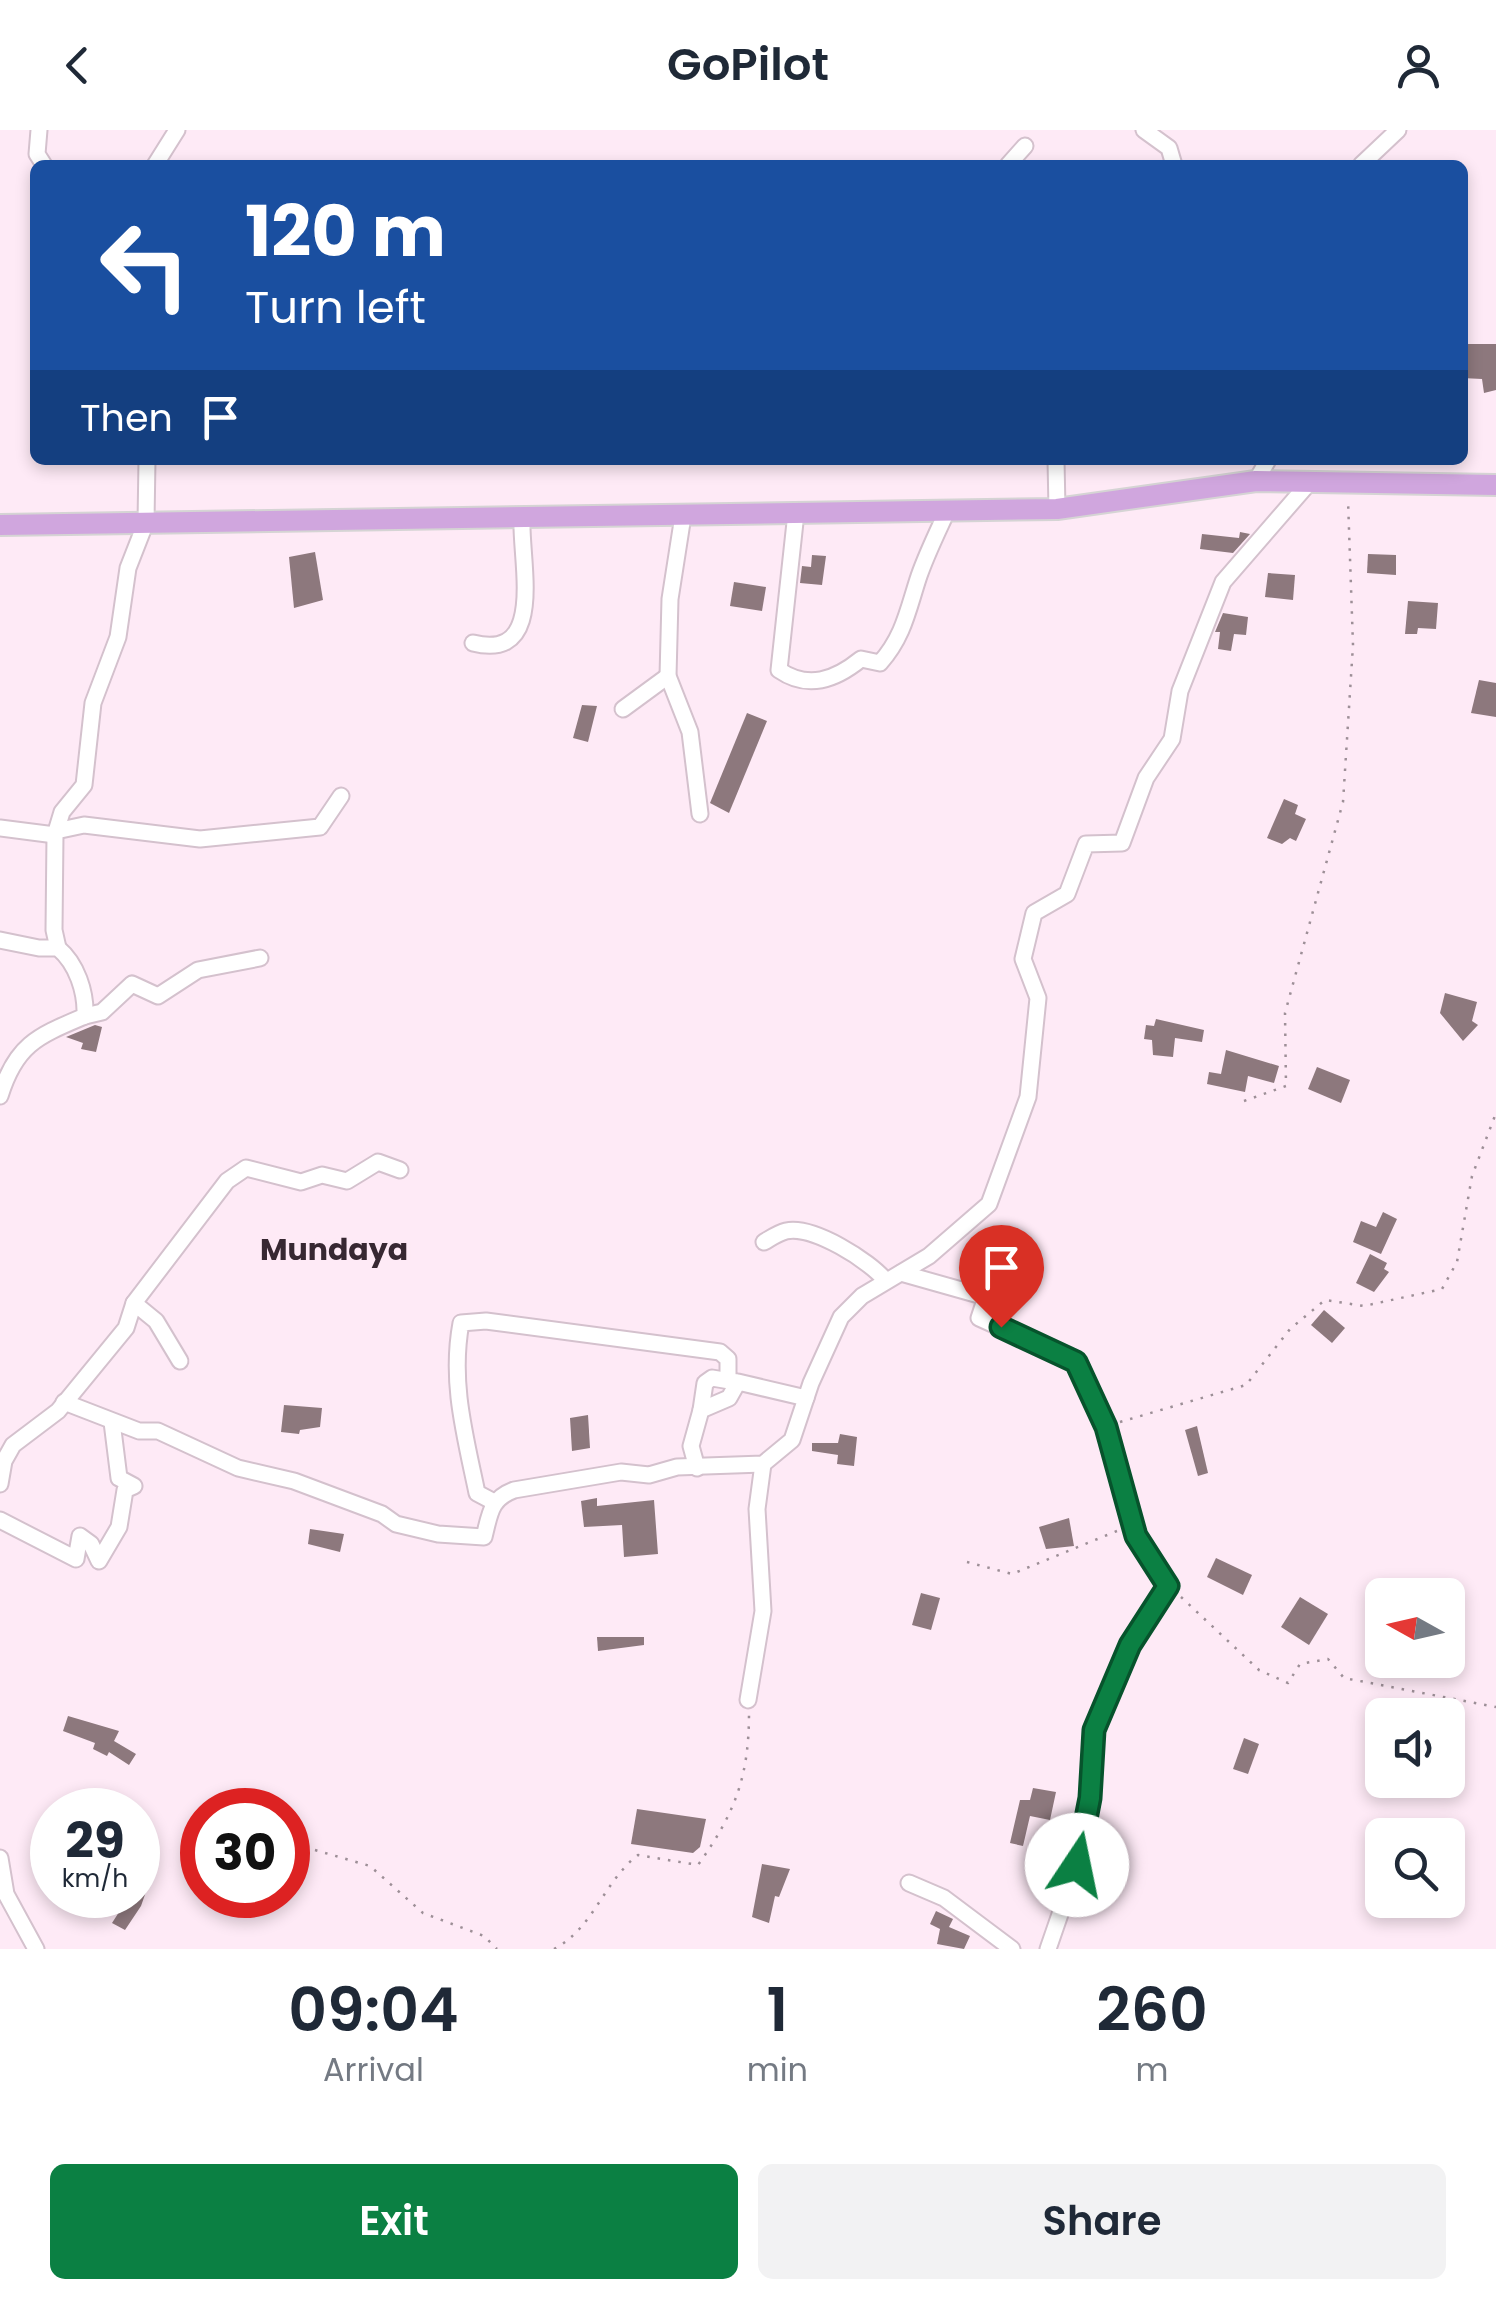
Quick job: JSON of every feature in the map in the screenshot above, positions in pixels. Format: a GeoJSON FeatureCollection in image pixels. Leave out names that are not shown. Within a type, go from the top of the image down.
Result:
{"type":"FeatureCollection","features":[{"type":"Feature","properties":{"kind":"main road"},"geometry":{"type":"LineString","coordinates":[[0,525],[1057,509],[1256,481],[1496,485]]}},
{"type":"Feature","properties":{"kind":"street"},"geometry":{"type":"LineString","coordinates":[[40,130],[37,154],[41,160]]}},
{"type":"Feature","properties":{"kind":"street"},"geometry":{"type":"LineString","coordinates":[[158,160],[177,130]]}},
{"type":"Feature","properties":{"kind":"street"},"geometry":{"type":"LineString","coordinates":[[1144,130],[1169,148],[1173,160]]}},
{"type":"Feature","properties":{"kind":"street"},"geometry":{"type":"LineString","coordinates":[[1366,160],[1398,130]]}},
{"type":"Feature","properties":{"kind":"street"},"geometry":{"type":"LineString","coordinates":[[1013,160],[1026,146]]}},
{"type":"Feature","properties":{"kind":"street"},"geometry":{"type":"LineString","coordinates":[[85,1016],[78,977],[58,948],[54,930],[56,833],[62,812],[84,785],[92,703],[118,638],[128,568],[146,522],[148,465]]}},
{"type":"Feature","properties":{"kind":"street"},"geometry":{"type":"LineString","coordinates":[[1056,465],[1057,509]]}},
{"type":"Feature","properties":{"kind":"street"},"geometry":{"type":"LineString","coordinates":[[1256,481],[1265,465]]}},
{"type":"Feature","properties":{"kind":"street"},"geometry":{"type":"LineString","coordinates":[[64,1402],[139,1432],[158,1430],[238,1468],[294,1482],[382,1514],[396,1524],[438,1534],[484,1538],[494,1502],[514,1490],[574,1480],[763,1464],[792,1440],[842,1318],[862,1296],[929,1256],[989,1204],[1028,1097],[1038,998],[1023,959],[1034,913],[1067,894],[1086,844],[1122,843],[1146,778],[1172,739],[1180,691],[1223,582],[1308,484]]}},
{"type":"Feature","properties":{"kind":"street"},"geometry":{"type":"LineString","coordinates":[[796,513],[779,670],[790,678],[812,682],[830,679],[861,660],[880,663],[893,648],[948,509]]}},
{"type":"Feature","properties":{"kind":"street"},"geometry":{"type":"LineString","coordinates":[[683,516],[670,598],[668,676],[690,732],[700,814]]}},
{"type":"Feature","properties":{"kind":"street"},"geometry":{"type":"LineString","coordinates":[[473,642],[491,647],[511,641],[523,622],[522,519]]}},
{"type":"Feature","properties":{"kind":"street"},"geometry":{"type":"LineString","coordinates":[[623,709],[668,676]]}},
{"type":"Feature","properties":{"kind":"street"},"geometry":{"type":"LineString","coordinates":[[0,828],[56,833],[84,825],[200,840],[320,827],[341,796]]}},
{"type":"Feature","properties":{"kind":"street"},"geometry":{"type":"LineString","coordinates":[[0,940],[58,948]]}},
{"type":"Feature","properties":{"kind":"street"},"geometry":{"type":"LineString","coordinates":[[0,1096],[7,1073],[30,1044],[52,1028],[102,1012],[132,984],[158,996],[198,970],[260,958]]}},
{"type":"Feature","properties":{"kind":"street"},"geometry":{"type":"LineString","coordinates":[[0,1484],[12,1445],[38,1429],[64,1402],[126,1328],[134,1304],[216,1194],[246,1168],[300,1182],[322,1175],[348,1181],[378,1162],[400,1170]]}},
{"type":"Feature","properties":{"kind":"street"},"geometry":{"type":"LineString","coordinates":[[764,1242],[790,1230],[808,1233],[853,1252],[894,1277],[986,1297],[979,1318],[1076,1362],[1106,1427],[1133,1526],[1168,1586],[1130,1645],[1094,1730],[1090,1798],[1077,1865],[1048,1949]]}},
{"type":"Feature","properties":{"kind":"street"},"geometry":{"type":"LineString","coordinates":[[134,1304],[156,1322],[180,1362]]}},
{"type":"Feature","properties":{"kind":"street"},"geometry":{"type":"LineString","coordinates":[[494,1502],[477,1493],[455,1390],[460,1323],[486,1322],[720,1352],[728,1358],[733,1380],[729,1398],[702,1410]]}},
{"type":"Feature","properties":{"kind":"street"},"geometry":{"type":"LineString","coordinates":[[697,1468],[691,1446],[705,1384],[712,1378],[806,1398]]}},
{"type":"Feature","properties":{"kind":"street"},"geometry":{"type":"LineString","coordinates":[[0,1520],[76,1559],[80,1536],[92,1544],[99,1560],[119,1527],[125,1490],[134,1486],[119,1478],[112,1422]]}},
{"type":"Feature","properties":{"kind":"street"},"geometry":{"type":"LineString","coordinates":[[748,1700],[763,1612],[757,1509],[763,1464]]}},
{"type":"Feature","properties":{"kind":"street"},"geometry":{"type":"LineString","coordinates":[[0,1858],[6,1894],[36,1949]]}},
{"type":"Feature","properties":{"kind":"street"},"geometry":{"type":"LineString","coordinates":[[909,1884],[944,1898],[1012,1949]]}},
{"type":"Feature","properties":{"kind":"path"},"geometry":{"type":"LineString","coordinates":[[1244,1101],[1286,1086],[1285,1013],[1343,802],[1353,646],[1348,484]]}},
{"type":"Feature","properties":{"kind":"path"},"geometry":{"type":"LineString","coordinates":[[1106,1427],[1246,1386],[1290,1330],[1325,1300],[1364,1306],[1442,1289],[1456,1262],[1472,1176],[1496,1112]]}},
{"type":"Feature","properties":{"kind":"path"},"geometry":{"type":"LineString","coordinates":[[967,1562],[1012,1574],[1133,1526]]}},
{"type":"Feature","properties":{"kind":"path"},"geometry":{"type":"LineString","coordinates":[[1168,1586],[1259,1670],[1288,1683],[1300,1664],[1328,1659],[1344,1678],[1496,1706]]}},
{"type":"Feature","properties":{"kind":"path"},"geometry":{"type":"LineString","coordinates":[[554,1949],[572,1939],[620,1868],[638,1855],[698,1865],[738,1797],[748,1760],[748,1700]]}},
{"type":"Feature","properties":{"kind":"path"},"geometry":{"type":"LineString","coordinates":[[315,1850],[370,1866],[423,1913],[484,1936],[496,1949]]}},
{"type":"Feature","properties":{"kind":"building"},"geometry":{"type":"Polygon","coordinates":[[[1468,344],[1496,344],[1496,390],[1484,393],[1482,379],[1468,378],[1468,344]]]}},
{"type":"Feature","properties":{"kind":"building"},"geometry":{"type":"Polygon","coordinates":[[[1240,532],[1250,534],[1233,553],[1200,549],[1202,534],[1239,538],[1240,532]]]}},
{"type":"Feature","properties":{"kind":"building"},"geometry":{"type":"Polygon","coordinates":[[[315,552],[323,600],[294,608],[289,557],[315,552]]]}},
{"type":"Feature","properties":{"kind":"building"},"geometry":{"type":"Polygon","coordinates":[[[1368,554],[1396,555],[1396,575],[1367,573],[1368,554]]]}},
{"type":"Feature","properties":{"kind":"building"},"geometry":{"type":"Polygon","coordinates":[[[812,555],[826,556],[822,585],[800,583],[802,566],[811,567],[812,555]]]}},
{"type":"Feature","properties":{"kind":"building"},"geometry":{"type":"Polygon","coordinates":[[[1268,573],[1295,575],[1293,600],[1265,597],[1268,573]]]}},
{"type":"Feature","properties":{"kind":"building"},"geometry":{"type":"Polygon","coordinates":[[[734,582],[766,587],[762,611],[730,606],[734,582]]]}},
{"type":"Feature","properties":{"kind":"building"},"geometry":{"type":"Polygon","coordinates":[[[1408,601],[1438,603],[1436,629],[1418,628],[1417,634],[1405,634],[1408,601]]]}},
{"type":"Feature","properties":{"kind":"building"},"geometry":{"type":"Polygon","coordinates":[[[1223,613],[1248,617],[1246,635],[1234,634],[1231,651],[1218,649],[1220,632],[1215,632],[1223,613]]]}},
{"type":"Feature","properties":{"kind":"building"},"geometry":{"type":"Polygon","coordinates":[[[1479,680],[1496,683],[1496,717],[1471,713],[1479,680]]]}},
{"type":"Feature","properties":{"kind":"building"},"geometry":{"type":"Polygon","coordinates":[[[582,705],[597,706],[588,742],[573,738],[582,705]]]}},
{"type":"Feature","properties":{"kind":"building"},"geometry":{"type":"Polygon","coordinates":[[[747,713],[767,721],[729,813],[710,803],[747,713]]]}},
{"type":"Feature","properties":{"kind":"building"},"geometry":{"type":"Polygon","coordinates":[[[1284,799],[1298,805],[1295,814],[1306,819],[1296,841],[1290,838],[1282,844],[1267,838],[1284,799]]]}},
{"type":"Feature","properties":{"kind":"building"},"geometry":{"type":"Polygon","coordinates":[[[1445,993],[1477,1002],[1472,1021],[1478,1025],[1463,1041],[1440,1013],[1445,993]]]}},
{"type":"Feature","properties":{"kind":"building"},"geometry":{"type":"Polygon","coordinates":[[[1156,1019],[1204,1030],[1202,1042],[1175,1038],[1173,1057],[1153,1055],[1152,1040],[1144,1039],[1146,1025],[1154,1026],[1156,1019]]]}},
{"type":"Feature","properties":{"kind":"building"},"geometry":{"type":"Polygon","coordinates":[[[95,1025],[102,1027],[96,1052],[81,1049],[83,1043],[66,1037],[95,1025]]]}},
{"type":"Feature","properties":{"kind":"building"},"geometry":{"type":"Polygon","coordinates":[[[1226,1050],[1279,1066],[1274,1083],[1248,1076],[1245,1092],[1207,1084],[1209,1072],[1221,1074],[1226,1050]]]}},
{"type":"Feature","properties":{"kind":"building"},"geometry":{"type":"Polygon","coordinates":[[[1317,1067],[1350,1080],[1341,1103],[1308,1089],[1317,1067]]]}},
{"type":"Feature","properties":{"kind":"building"},"geometry":{"type":"Polygon","coordinates":[[[1383,1212],[1397,1219],[1381,1254],[1353,1242],[1361,1221],[1376,1227],[1383,1212]]]}},
{"type":"Feature","properties":{"kind":"building"},"geometry":{"type":"Polygon","coordinates":[[[1370,1254],[1387,1263],[1384,1269],[1389,1272],[1374,1292],[1356,1283],[1370,1254]]]}},
{"type":"Feature","properties":{"kind":"building"},"geometry":{"type":"Polygon","coordinates":[[[1324,1310],[1345,1328],[1332,1343],[1311,1325],[1324,1310]]]}},
{"type":"Feature","properties":{"kind":"building"},"geometry":{"type":"Polygon","coordinates":[[[284,1405],[322,1408],[320,1427],[300,1430],[299,1434],[281,1432],[284,1405]]]}},
{"type":"Feature","properties":{"kind":"building"},"geometry":{"type":"Polygon","coordinates":[[[588,1415],[590,1448],[572,1451],[570,1418],[588,1415]]]}},
{"type":"Feature","properties":{"kind":"building"},"geometry":{"type":"Polygon","coordinates":[[[1197,1426],[1208,1473],[1198,1476],[1185,1430],[1197,1426]]]}},
{"type":"Feature","properties":{"kind":"building"},"geometry":{"type":"Polygon","coordinates":[[[840,1434],[857,1437],[854,1466],[837,1464],[838,1455],[812,1451],[812,1443],[838,1443],[840,1434]]]}},
{"type":"Feature","properties":{"kind":"building"},"geometry":{"type":"Polygon","coordinates":[[[597,1498],[597,1506],[654,1500],[658,1554],[624,1557],[622,1525],[584,1527],[581,1501],[597,1498]]]}},
{"type":"Feature","properties":{"kind":"building"},"geometry":{"type":"Polygon","coordinates":[[[1069,1518],[1074,1546],[1046,1549],[1039,1527],[1069,1518]]]}},
{"type":"Feature","properties":{"kind":"building"},"geometry":{"type":"Polygon","coordinates":[[[310,1529],[344,1534],[340,1552],[308,1544],[310,1529]]]}},
{"type":"Feature","properties":{"kind":"building"},"geometry":{"type":"Polygon","coordinates":[[[1216,1558],[1252,1575],[1243,1595],[1207,1577],[1216,1558]]]}},
{"type":"Feature","properties":{"kind":"building"},"geometry":{"type":"Polygon","coordinates":[[[921,1593],[940,1598],[931,1630],[912,1625],[921,1593]]]}},
{"type":"Feature","properties":{"kind":"building"},"geometry":{"type":"Polygon","coordinates":[[[1300,1597],[1328,1614],[1309,1645],[1281,1627],[1300,1597]]]}},
{"type":"Feature","properties":{"kind":"building"},"geometry":{"type":"Polygon","coordinates":[[[597,1637],[644,1637],[644,1645],[598,1651],[597,1637]]]}},
{"type":"Feature","properties":{"kind":"building"},"geometry":{"type":"Polygon","coordinates":[[[68,1716],[119,1731],[114,1741],[136,1754],[129,1765],[109,1752],[107,1756],[93,1749],[95,1743],[63,1731],[68,1716]]]}},
{"type":"Feature","properties":{"kind":"building"},"geometry":{"type":"Polygon","coordinates":[[[1244,1738],[1259,1744],[1248,1774],[1233,1769],[1244,1738]]]}},
{"type":"Feature","properties":{"kind":"building"},"geometry":{"type":"Polygon","coordinates":[[[1033,1788],[1056,1792],[1050,1820],[1030,1816],[1023,1846],[1010,1843],[1020,1800],[1030,1800],[1033,1788]]]}},
{"type":"Feature","properties":{"kind":"building"},"geometry":{"type":"Polygon","coordinates":[[[637,1809],[706,1819],[700,1847],[693,1853],[631,1844],[637,1809]]]}},
{"type":"Feature","properties":{"kind":"building"},"geometry":{"type":"Polygon","coordinates":[[[762,1864],[790,1869],[779,1897],[775,1896],[769,1923],[752,1917],[762,1864]]]}},
{"type":"Feature","properties":{"kind":"building"},"geometry":{"type":"Polygon","coordinates":[[[936,1911],[953,1919],[949,1927],[970,1936],[964,1949],[937,1944],[940,1929],[930,1924],[936,1911]]]}},
{"type":"Feature","properties":{"kind":"building"},"geometry":{"type":"Polygon","coordinates":[[[115,1918],[133,1918],[125,1930],[112,1923],[115,1918]]]}},
{"type":"Feature","properties":{"kind":"district","name":"Mundaya"},"geometry":{"type":"Point","coordinates":[334,1249]}},
{"type":"Feature","properties":{"kind":"route"},"geometry":{"type":"LineString","coordinates":[[1001,1327],[1076,1362],[1106,1427],[1136,1536],[1168,1586],[1130,1645],[1094,1730],[1090,1798],[1077,1865]]}}]}
